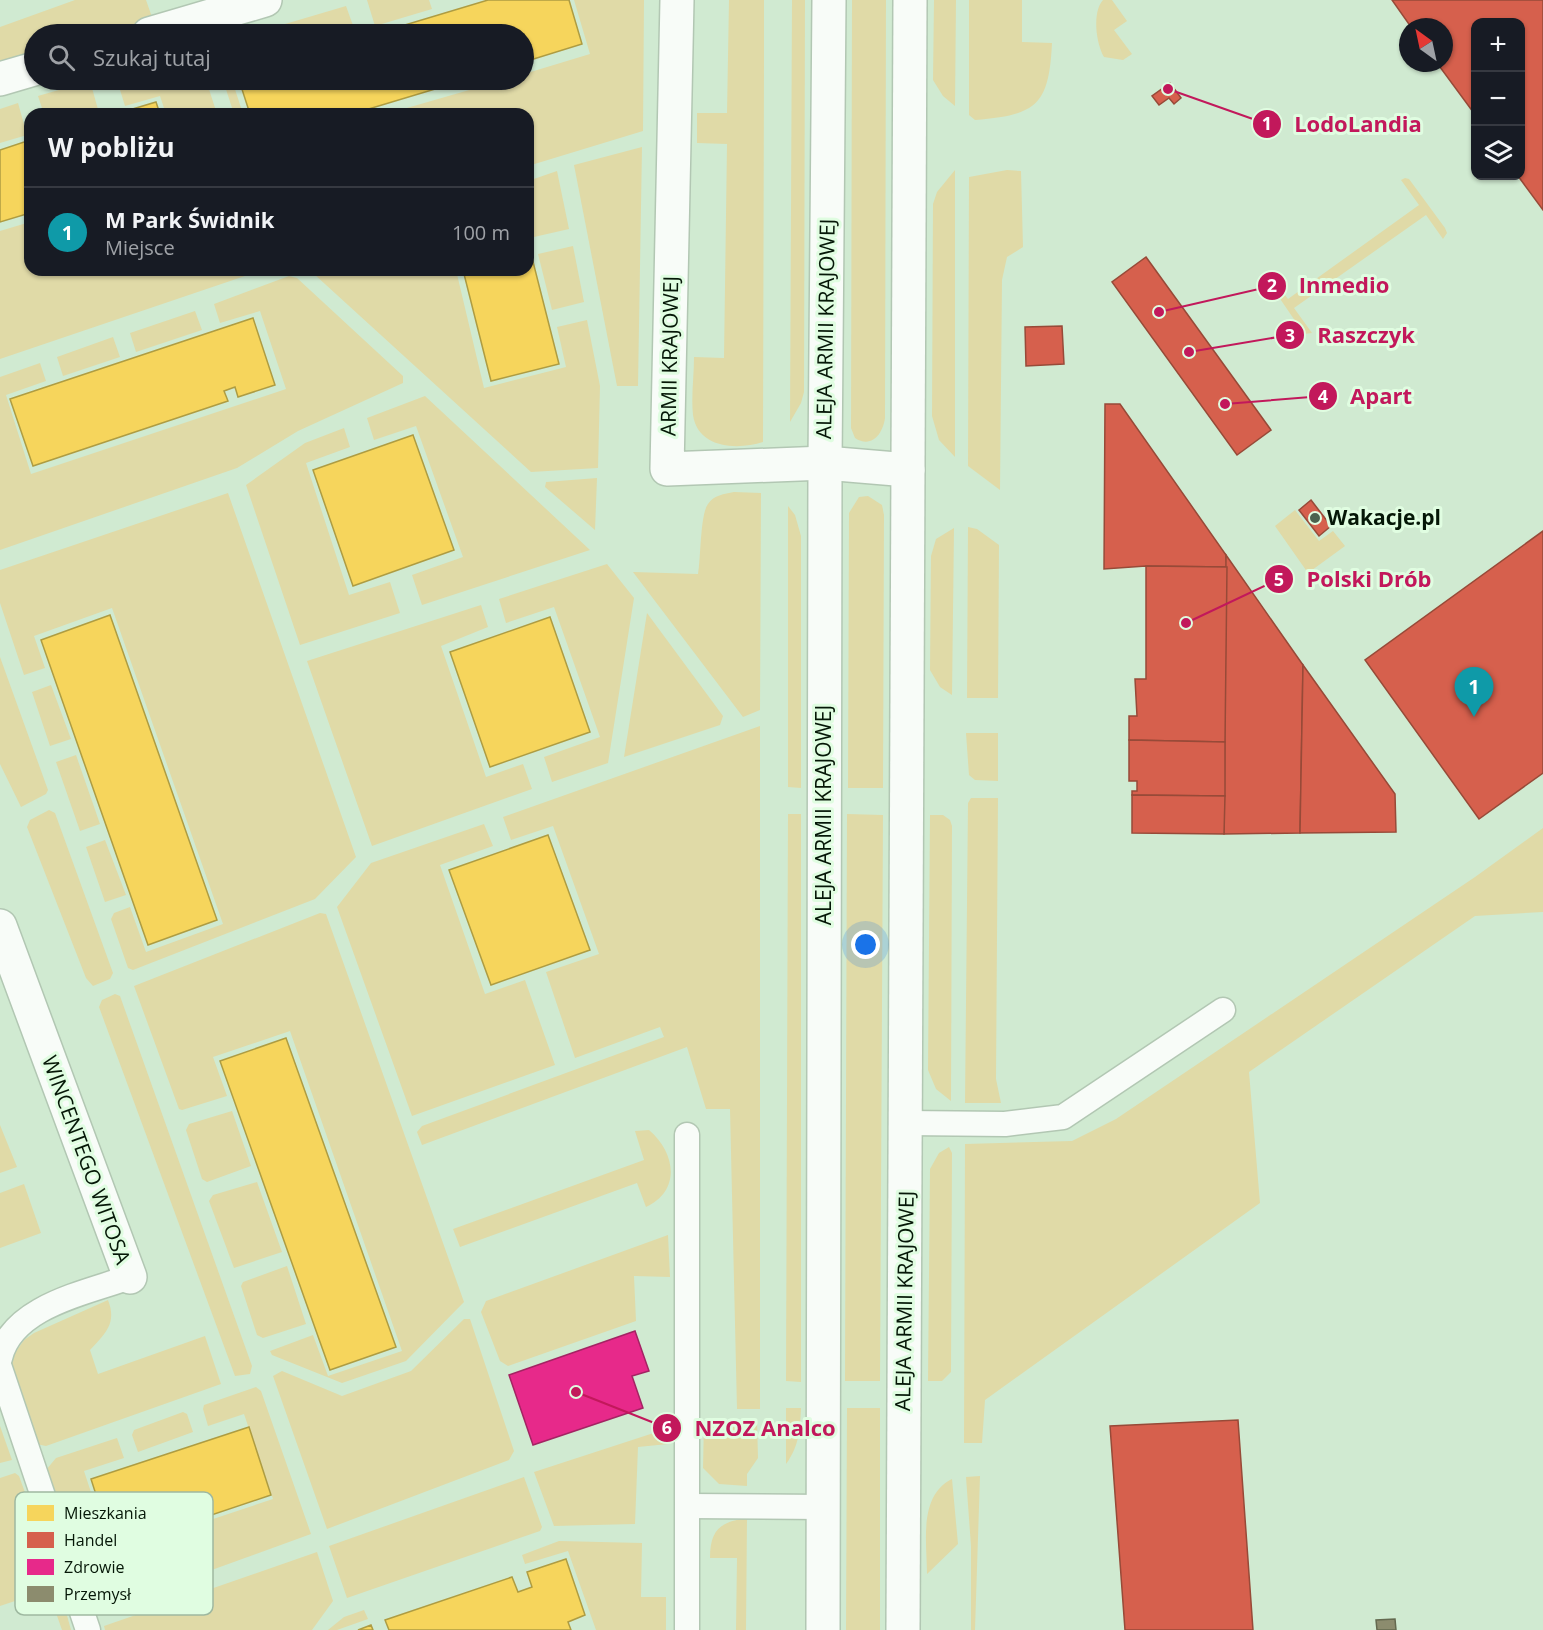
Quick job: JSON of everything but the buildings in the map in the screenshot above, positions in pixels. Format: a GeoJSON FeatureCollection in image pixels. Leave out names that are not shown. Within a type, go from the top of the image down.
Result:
{"type":"FeatureCollection","features":[{"type":"Feature","properties":{"kind":"street"},"geometry":{"type":"LineString","coordinates":[[183,24],[266,0]]}},
{"type":"Feature","properties":{"kind":"street","name":"ARMII KRAJOWEJ"},"geometry":{"type":"LineString","coordinates":[[678,0],[667,469],[825,463],[908,470]]}},
{"type":"Feature","properties":{"kind":"street","name":"ALEJA ARMII KRAJOWEJ"},"geometry":{"type":"LineString","coordinates":[[823,1630],[825,463],[829,0]]}},
{"type":"Feature","properties":{"kind":"street","name":"ALEJA ARMII KRAJOWEJ"},"geometry":{"type":"LineString","coordinates":[[903,1630],[907,1123],[910,0]]}},
{"type":"Feature","properties":{"kind":"street"},"geometry":{"type":"LineString","coordinates":[[0,79],[24,72]]}},
{"type":"Feature","properties":{"kind":"street","name":"WINCENTEGO WITOSA"},"geometry":{"type":"LineString","coordinates":[[0,926],[130,1277]]}},
{"type":"Feature","properties":{"kind":"lane"},"geometry":{"type":"LineString","coordinates":[[907,1123],[1005,1124],[1063,1117],[1223,1010]]}},
{"type":"Feature","properties":{"kind":"lane"},"geometry":{"type":"LineString","coordinates":[[687,1135],[687,1630]]}},
{"type":"Feature","properties":{"kind":"lane","name":"WINCENTEGO WITOSA"},"geometry":{"type":"LineString","coordinates":[[0,1358],[3,1347],[17,1328],[42,1310],[130,1277]]}},
{"type":"Feature","properties":{"kind":"lane"},"geometry":{"type":"LineString","coordinates":[[0,1368],[42,1492]]}},
{"type":"Feature","properties":{"kind":"lane"},"geometry":{"type":"LineString","coordinates":[[688,1506],[824,1507]]}},
{"type":"Feature","properties":{"kind":"lane"},"geometry":{"type":"LineString","coordinates":[[83,1615],[88,1630]]}},
{"type":"Feature","properties":{"kind":"shaded area"},"geometry":{"type":"Polygon","coordinates":[[[75,0],[146,0],[153,20],[139,24],[24,24],[24,57],[0,65],[0,27],[75,0]]]}},
{"type":"Feature","properties":{"kind":"shaded area"},"geometry":{"type":"Polygon","coordinates":[[[367,0],[429,0],[432,9],[382,24],[374,24],[367,0]]]}},
{"type":"Feature","properties":{"kind":"shaded area"},"geometry":{"type":"Polygon","coordinates":[[[574,0],[644,0],[643,131],[534,164],[534,108],[407,108],[469,90],[534,90],[534,71],[590,54],[574,0]]]}},
{"type":"Feature","properties":{"kind":"shaded area"},"geometry":{"type":"Polygon","coordinates":[[[729,0],[764,0],[763,442],[742,446],[720,444],[703,435],[696,426],[692,408],[694,357],[724,358],[727,144],[697,143],[697,113],[727,113],[729,0]]]}},
{"type":"Feature","properties":{"kind":"shaded area"},"geometry":{"type":"Polygon","coordinates":[[[792,0],[805,0],[804,392],[801,403],[790,422],[792,0]]]}},
{"type":"Feature","properties":{"kind":"shaded area"},"geometry":{"type":"Polygon","coordinates":[[[852,0],[886,0],[885,418],[876,438],[867,442],[855,438],[851,428],[852,0]]]}},
{"type":"Feature","properties":{"kind":"shaded area"},"geometry":{"type":"Polygon","coordinates":[[[934,0],[956,0],[955,106],[943,96],[933,80],[934,0]]]}},
{"type":"Feature","properties":{"kind":"shaded area"},"geometry":{"type":"Polygon","coordinates":[[[969,0],[1022,0],[1022,42],[1052,43],[1043,93],[1036,103],[1026,110],[1013,115],[975,120],[969,115],[969,0]]]}},
{"type":"Feature","properties":{"kind":"shaded area"},"geometry":{"type":"Polygon","coordinates":[[[1103,0],[1112,0],[1127,21],[1114,30],[1132,54],[1123,60],[1104,57],[1101,51],[1096,20],[1103,0]]]}},
{"type":"Feature","properties":{"kind":"shaded area"},"geometry":{"type":"Polygon","coordinates":[[[346,6],[352,24],[285,24],[346,6]]]}},
{"type":"Feature","properties":{"kind":"shaded area"},"geometry":{"type":"Polygon","coordinates":[[[59,90],[93,90],[98,108],[42,108],[38,96],[59,90]]]}},
{"type":"Feature","properties":{"kind":"shaded area"},"geometry":{"type":"Polygon","coordinates":[[[120,90],[209,90],[215,108],[164,108],[160,96],[125,106],[120,90]]]}},
{"type":"Feature","properties":{"kind":"shaded area"},"geometry":{"type":"Polygon","coordinates":[[[226,90],[235,90],[241,108],[232,108],[226,90]]]}},
{"type":"Feature","properties":{"kind":"shaded area"},"geometry":{"type":"Polygon","coordinates":[[[18,103],[24,124],[24,136],[0,143],[0,109],[18,103]]]}},
{"type":"Feature","properties":{"kind":"shaded area"},"geometry":{"type":"Polygon","coordinates":[[[642,147],[638,386],[617,386],[574,165],[642,147]]]}},
{"type":"Feature","properties":{"kind":"shaded area"},"geometry":{"type":"Polygon","coordinates":[[[955,170],[955,457],[939,440],[932,416],[933,204],[937,192],[955,170]]]}},
{"type":"Feature","properties":{"kind":"shaded area"},"geometry":{"type":"Polygon","coordinates":[[[1007,170],[1021,171],[1023,247],[1007,257],[1002,280],[1000,490],[968,466],[969,177],[1007,170]]]}},
{"type":"Feature","properties":{"kind":"shaded area"},"geometry":{"type":"Polygon","coordinates":[[[557,171],[569,229],[534,237],[534,179],[557,171]]]}},
{"type":"Feature","properties":{"kind":"shaded area"},"geometry":{"type":"Polygon","coordinates":[[[1409,179],[1447,233],[1443,239],[1426,215],[1294,308],[1312,333],[1304,334],[1266,278],[1269,274],[1288,299],[1419,205],[1401,180],[1409,179]]]}},
{"type":"Feature","properties":{"kind":"shaded area"},"geometry":{"type":"Polygon","coordinates":[[[24,224],[24,276],[245,276],[0,359],[0,231],[24,224]]]}},
{"type":"Feature","properties":{"kind":"shaded area"},"geometry":{"type":"Polygon","coordinates":[[[573,246],[584,302],[552,310],[538,254],[573,246]]]}},
{"type":"Feature","properties":{"kind":"shaded area"},"geometry":{"type":"Polygon","coordinates":[[[289,276],[297,278],[403,376],[403,383],[298,431],[237,468],[0,550],[0,377],[40,363],[46,381],[6,395],[31,474],[286,389],[260,311],[220,323],[214,304],[289,276]]]}},
{"type":"Feature","properties":{"kind":"shaded area"},"geometry":{"type":"Polygon","coordinates":[[[316,276],[457,276],[484,388],[566,367],[557,327],[587,320],[600,386],[598,468],[531,472],[316,276]]]}},
{"type":"Feature","properties":{"kind":"shaded area"},"geometry":{"type":"Polygon","coordinates":[[[195,311],[202,330],[136,352],[130,333],[195,311]]]}},
{"type":"Feature","properties":{"kind":"shaded area"},"geometry":{"type":"Polygon","coordinates":[[[113,337],[120,357],[63,376],[57,357],[113,337]]]}},
{"type":"Feature","properties":{"kind":"shaded area"},"geometry":{"type":"Polygon","coordinates":[[[425,396],[590,550],[422,605],[412,575],[463,557],[416,426],[374,440],[367,418],[425,396]]]}},
{"type":"Feature","properties":{"kind":"shaded area"},"geometry":{"type":"Polygon","coordinates":[[[344,428],[350,447],[306,463],[349,595],[390,582],[400,613],[300,645],[246,485],[305,443],[344,428]]]}},
{"type":"Feature","properties":{"kind":"shaded area"},"geometry":{"type":"Polygon","coordinates":[[[597,478],[595,530],[545,487],[546,482],[597,478]]]}},
{"type":"Feature","properties":{"kind":"shaded area"},"geometry":{"type":"Polygon","coordinates":[[[734,492],[761,493],[760,710],[743,717],[633,572],[698,574],[705,510],[713,499],[734,492]]]}},
{"type":"Feature","properties":{"kind":"shaded area"},"geometry":{"type":"Polygon","coordinates":[[[228,493],[356,857],[315,899],[133,970],[128,968],[111,919],[114,913],[130,907],[146,952],[223,924],[112,608],[34,636],[45,668],[24,675],[0,603],[0,570],[228,493]]]}},
{"type":"Feature","properties":{"kind":"shaded area"},"geometry":{"type":"Polygon","coordinates":[[[868,496],[882,505],[884,515],[883,788],[848,788],[849,513],[859,497],[868,496]]]}},
{"type":"Feature","properties":{"kind":"shaded area"},"geometry":{"type":"Polygon","coordinates":[[[788,506],[795,515],[801,536],[801,788],[788,787],[788,506]]]}},
{"type":"Feature","properties":{"kind":"shaded area"},"geometry":{"type":"Polygon","coordinates":[[[1295,510],[1319,541],[1333,531],[1345,546],[1308,573],[1275,526],[1295,510]]]}},
{"type":"Feature","properties":{"kind":"shaded area"},"geometry":{"type":"Polygon","coordinates":[[[968,527],[977,529],[999,545],[998,698],[967,698],[968,527]]]}},
{"type":"Feature","properties":{"kind":"shaded area"},"geometry":{"type":"Polygon","coordinates":[[[954,528],[952,695],[940,687],[930,670],[931,556],[936,539],[954,528]]]}},
{"type":"Feature","properties":{"kind":"shaded area"},"geometry":{"type":"Polygon","coordinates":[[[607,564],[634,598],[608,763],[552,782],[544,757],[600,737],[554,607],[506,623],[499,599],[607,564]]]}},
{"type":"Feature","properties":{"kind":"shaded area"},"geometry":{"type":"Polygon","coordinates":[[[481,605],[488,627],[441,646],[486,777],[523,764],[532,789],[372,846],[307,661],[481,605]]]}},
{"type":"Feature","properties":{"kind":"shaded area"},"geometry":{"type":"Polygon","coordinates":[[[647,613],[723,716],[720,725],[624,757],[647,613]]]}},
{"type":"Feature","properties":{"kind":"shaded area"},"geometry":{"type":"Polygon","coordinates":[[[0,657],[48,790],[46,794],[21,807],[0,764],[0,657]]]}},
{"type":"Feature","properties":{"kind":"shaded area"},"geometry":{"type":"Polygon","coordinates":[[[51,685],[71,739],[50,746],[32,692],[51,685]]]}},
{"type":"Feature","properties":{"kind":"shaded area"},"geometry":{"type":"Polygon","coordinates":[[[760,726],[760,1409],[737,1409],[730,1109],[706,1109],[687,1047],[422,1145],[417,1132],[422,1126],[664,1037],[660,1027],[575,1058],[546,972],[599,954],[553,826],[511,840],[503,817],[760,726]]]}},
{"type":"Feature","properties":{"kind":"shaded area"},"geometry":{"type":"Polygon","coordinates":[[[966,733],[998,733],[998,781],[975,780],[969,775],[966,733]]]}},
{"type":"Feature","properties":{"kind":"shaded area"},"geometry":{"type":"Polygon","coordinates":[[[76,755],[100,824],[80,831],[56,762],[76,755]]]}},
{"type":"Feature","properties":{"kind":"shaded area"},"geometry":{"type":"Polygon","coordinates":[[[971,798],[998,798],[996,1079],[1001,1103],[965,1103],[968,803],[971,798]]]}},
{"type":"Feature","properties":{"kind":"shaded area"},"geometry":{"type":"Polygon","coordinates":[[[49,810],[55,813],[113,973],[110,979],[93,986],[86,978],[27,827],[30,820],[49,810]]]}},
{"type":"Feature","properties":{"kind":"shaded area"},"geometry":{"type":"Polygon","coordinates":[[[788,814],[801,814],[801,1382],[786,1381],[788,814]]]}},
{"type":"Feature","properties":{"kind":"shaded area"},"geometry":{"type":"Polygon","coordinates":[[[847,814],[883,815],[880,1381],[845,1381],[847,814]]]}},
{"type":"Feature","properties":{"kind":"shaded area"},"geometry":{"type":"Polygon","coordinates":[[[930,815],[943,815],[950,820],[952,826],[951,1101],[936,1089],[928,1070],[930,815]]]}},
{"type":"Feature","properties":{"kind":"shaded area"},"geometry":{"type":"Polygon","coordinates":[[[484,824],[493,846],[440,865],[485,994],[525,980],[555,1065],[412,1116],[337,907],[371,863],[484,824]]]}},
{"type":"Feature","properties":{"kind":"shaded area"},"geometry":{"type":"Polygon","coordinates":[[[1543,828],[1543,912],[1475,916],[1249,1072],[1260,1203],[985,1400],[982,1443],[964,1443],[965,1144],[1072,1141],[1116,1119],[1475,877],[1543,828]]]}},
{"type":"Feature","properties":{"kind":"shaded area"},"geometry":{"type":"Polygon","coordinates":[[[105,840],[126,895],[105,902],[86,847],[105,840]]]}},
{"type":"Feature","properties":{"kind":"shaded area"},"geometry":{"type":"Polygon","coordinates":[[[320,913],[326,914],[464,1302],[406,1361],[342,1383],[272,1355],[270,1351],[313,1335],[328,1376],[402,1351],[290,1031],[213,1057],[227,1096],[182,1110],[179,1109],[134,986],[320,913]]]}},
{"type":"Feature","properties":{"kind":"shaded area"},"geometry":{"type":"Polygon","coordinates":[[[115,994],[120,996],[252,1366],[250,1374],[235,1376],[99,1007],[102,1000],[115,994]]]}},
{"type":"Feature","properties":{"kind":"shaded area"},"geometry":{"type":"Polygon","coordinates":[[[232,1111],[251,1166],[207,1182],[202,1179],[186,1130],[189,1124],[232,1111]]]}},
{"type":"Feature","properties":{"kind":"shaded area"},"geometry":{"type":"Polygon","coordinates":[[[0,1125],[17,1167],[0,1173],[0,1125]]]}},
{"type":"Feature","properties":{"kind":"shaded area"},"geometry":{"type":"Polygon","coordinates":[[[649,1130],[665,1149],[671,1171],[665,1191],[646,1207],[637,1183],[460,1247],[453,1229],[644,1160],[635,1131],[649,1130]]]}},
{"type":"Feature","properties":{"kind":"shaded area"},"geometry":{"type":"Polygon","coordinates":[[[949,1147],[952,1153],[951,1372],[942,1381],[928,1381],[930,1169],[939,1153],[949,1147]]]}},
{"type":"Feature","properties":{"kind":"shaded area"},"geometry":{"type":"Polygon","coordinates":[[[257,1182],[282,1252],[234,1268],[209,1201],[213,1195],[257,1182]]]}},
{"type":"Feature","properties":{"kind":"shaded area"},"geometry":{"type":"Polygon","coordinates":[[[24,1184],[41,1233],[0,1248],[0,1193],[24,1184]]]}},
{"type":"Feature","properties":{"kind":"shaded area"},"geometry":{"type":"Polygon","coordinates":[[[668,1235],[670,1277],[634,1276],[636,1321],[508,1366],[500,1361],[481,1312],[486,1301],[668,1235]]]}},
{"type":"Feature","properties":{"kind":"shaded area"},"geometry":{"type":"Polygon","coordinates":[[[287,1266],[306,1324],[263,1338],[257,1335],[241,1286],[243,1282],[287,1266]]]}},
{"type":"Feature","properties":{"kind":"shaded area"},"geometry":{"type":"Polygon","coordinates":[[[108,1300],[111,1315],[108,1327],[90,1350],[98,1374],[205,1336],[221,1384],[46,1446],[36,1444],[8,1363],[24,1340],[34,1333],[108,1300]]]}},
{"type":"Feature","properties":{"kind":"shaded area"},"geometry":{"type":"Polygon","coordinates":[[[464,1319],[470,1319],[514,1451],[509,1460],[327,1529],[273,1376],[282,1371],[342,1396],[411,1371],[464,1319]]]}},
{"type":"Feature","properties":{"kind":"shaded area"},"geometry":{"type":"Polygon","coordinates":[[[256,1387],[261,1391],[311,1534],[213,1569],[213,1519],[273,1499],[244,1414],[208,1426],[204,1405],[256,1387]]]}},
{"type":"Feature","properties":{"kind":"shaded area"},"geometry":{"type":"Polygon","coordinates":[[[786,1408],[801,1408],[798,1438],[794,1451],[786,1464],[786,1408]]]}},
{"type":"Feature","properties":{"kind":"shaded area"},"geometry":{"type":"Polygon","coordinates":[[[847,1408],[880,1408],[880,1630],[846,1630],[847,1408]]]}},
{"type":"Feature","properties":{"kind":"shaded area"},"geometry":{"type":"Polygon","coordinates":[[[183,1412],[187,1414],[193,1432],[138,1452],[132,1435],[134,1430],[183,1412]]]}},
{"type":"Feature","properties":{"kind":"shaded area"},"geometry":{"type":"Polygon","coordinates":[[[757,1421],[758,1458],[747,1474],[747,1486],[719,1484],[703,1468],[704,1422],[757,1421]]]}},
{"type":"Feature","properties":{"kind":"shaded area"},"geometry":{"type":"Polygon","coordinates":[[[0,1426],[12,1460],[0,1463],[0,1426]]]}},
{"type":"Feature","properties":{"kind":"shaded area"},"geometry":{"type":"Polygon","coordinates":[[[669,1428],[668,1444],[638,1447],[635,1524],[554,1526],[534,1472],[669,1428]]]}},
{"type":"Feature","properties":{"kind":"shaded area"},"geometry":{"type":"Polygon","coordinates":[[[117,1438],[124,1458],[84,1471],[91,1492],[54,1492],[46,1470],[56,1458],[117,1438]]]}},
{"type":"Feature","properties":{"kind":"shaded area"},"geometry":{"type":"Polygon","coordinates":[[[15,1473],[19,1476],[25,1492],[15,1492],[15,1601],[0,1606],[0,1478],[15,1473]]]}},
{"type":"Feature","properties":{"kind":"shaded area"},"geometry":{"type":"Polygon","coordinates":[[[980,1476],[975,1630],[971,1630],[971,1546],[966,1477],[980,1476]]]}},
{"type":"Feature","properties":{"kind":"shaded area"},"geometry":{"type":"Polygon","coordinates":[[[524,1477],[542,1527],[540,1531],[347,1598],[329,1546],[524,1477]]]}},
{"type":"Feature","properties":{"kind":"shaded area"},"geometry":{"type":"Polygon","coordinates":[[[952,1479],[958,1544],[927,1574],[926,1535],[929,1508],[941,1487],[952,1479]]]}},
{"type":"Feature","properties":{"kind":"shaded area"},"geometry":{"type":"Polygon","coordinates":[[[747,1518],[746,1630],[736,1630],[737,1558],[710,1558],[710,1548],[718,1529],[730,1522],[747,1518]]]}},
{"type":"Feature","properties":{"kind":"shaded area"},"geometry":{"type":"Polygon","coordinates":[[[559,1541],[642,1543],[641,1597],[666,1597],[666,1630],[596,1630],[568,1551],[525,1564],[522,1555],[559,1541]]]}},
{"type":"Feature","properties":{"kind":"shaded area"},"geometry":{"type":"Polygon","coordinates":[[[317,1552],[333,1601],[312,1630],[105,1630],[104,1626],[136,1615],[213,1615],[213,1588],[317,1552]]]}},
{"type":"Feature","properties":{"kind":"shaded area"},"geometry":{"type":"Polygon","coordinates":[[[364,1610],[368,1619],[337,1630],[328,1630],[344,1617],[364,1610]]]}},
{"type":"Feature","properties":{"kind":"shaded area"},"geometry":{"type":"Polygon","coordinates":[[[57,1615],[67,1615],[71,1630],[62,1630],[57,1615]]]}},
{"type":"Feature","properties":{"kind":"place","name":"LodoLandia"},"geometry":{"type":"Point","coordinates":[1168,89]}},
{"type":"Feature","properties":{"kind":"place","name":"Inmedio"},"geometry":{"type":"Point","coordinates":[1159,312]}},
{"type":"Feature","properties":{"kind":"place","name":"Raszczyk"},"geometry":{"type":"Point","coordinates":[1189,352]}},
{"type":"Feature","properties":{"kind":"place","name":"Apart"},"geometry":{"type":"Point","coordinates":[1225,404]}},
{"type":"Feature","properties":{"kind":"place","name":"Wakacje.pl"},"geometry":{"type":"Point","coordinates":[1315,518]}},
{"type":"Feature","properties":{"kind":"place","name":"Polski Drób"},"geometry":{"type":"Point","coordinates":[1186,623]}},
{"type":"Feature","properties":{"kind":"place","name":"M Park Świdnik"},"geometry":{"type":"Point","coordinates":[1474,717]}},
{"type":"Feature","properties":{"kind":"place","name":"NZOZ Analco"},"geometry":{"type":"Point","coordinates":[576,1392]}}]}
